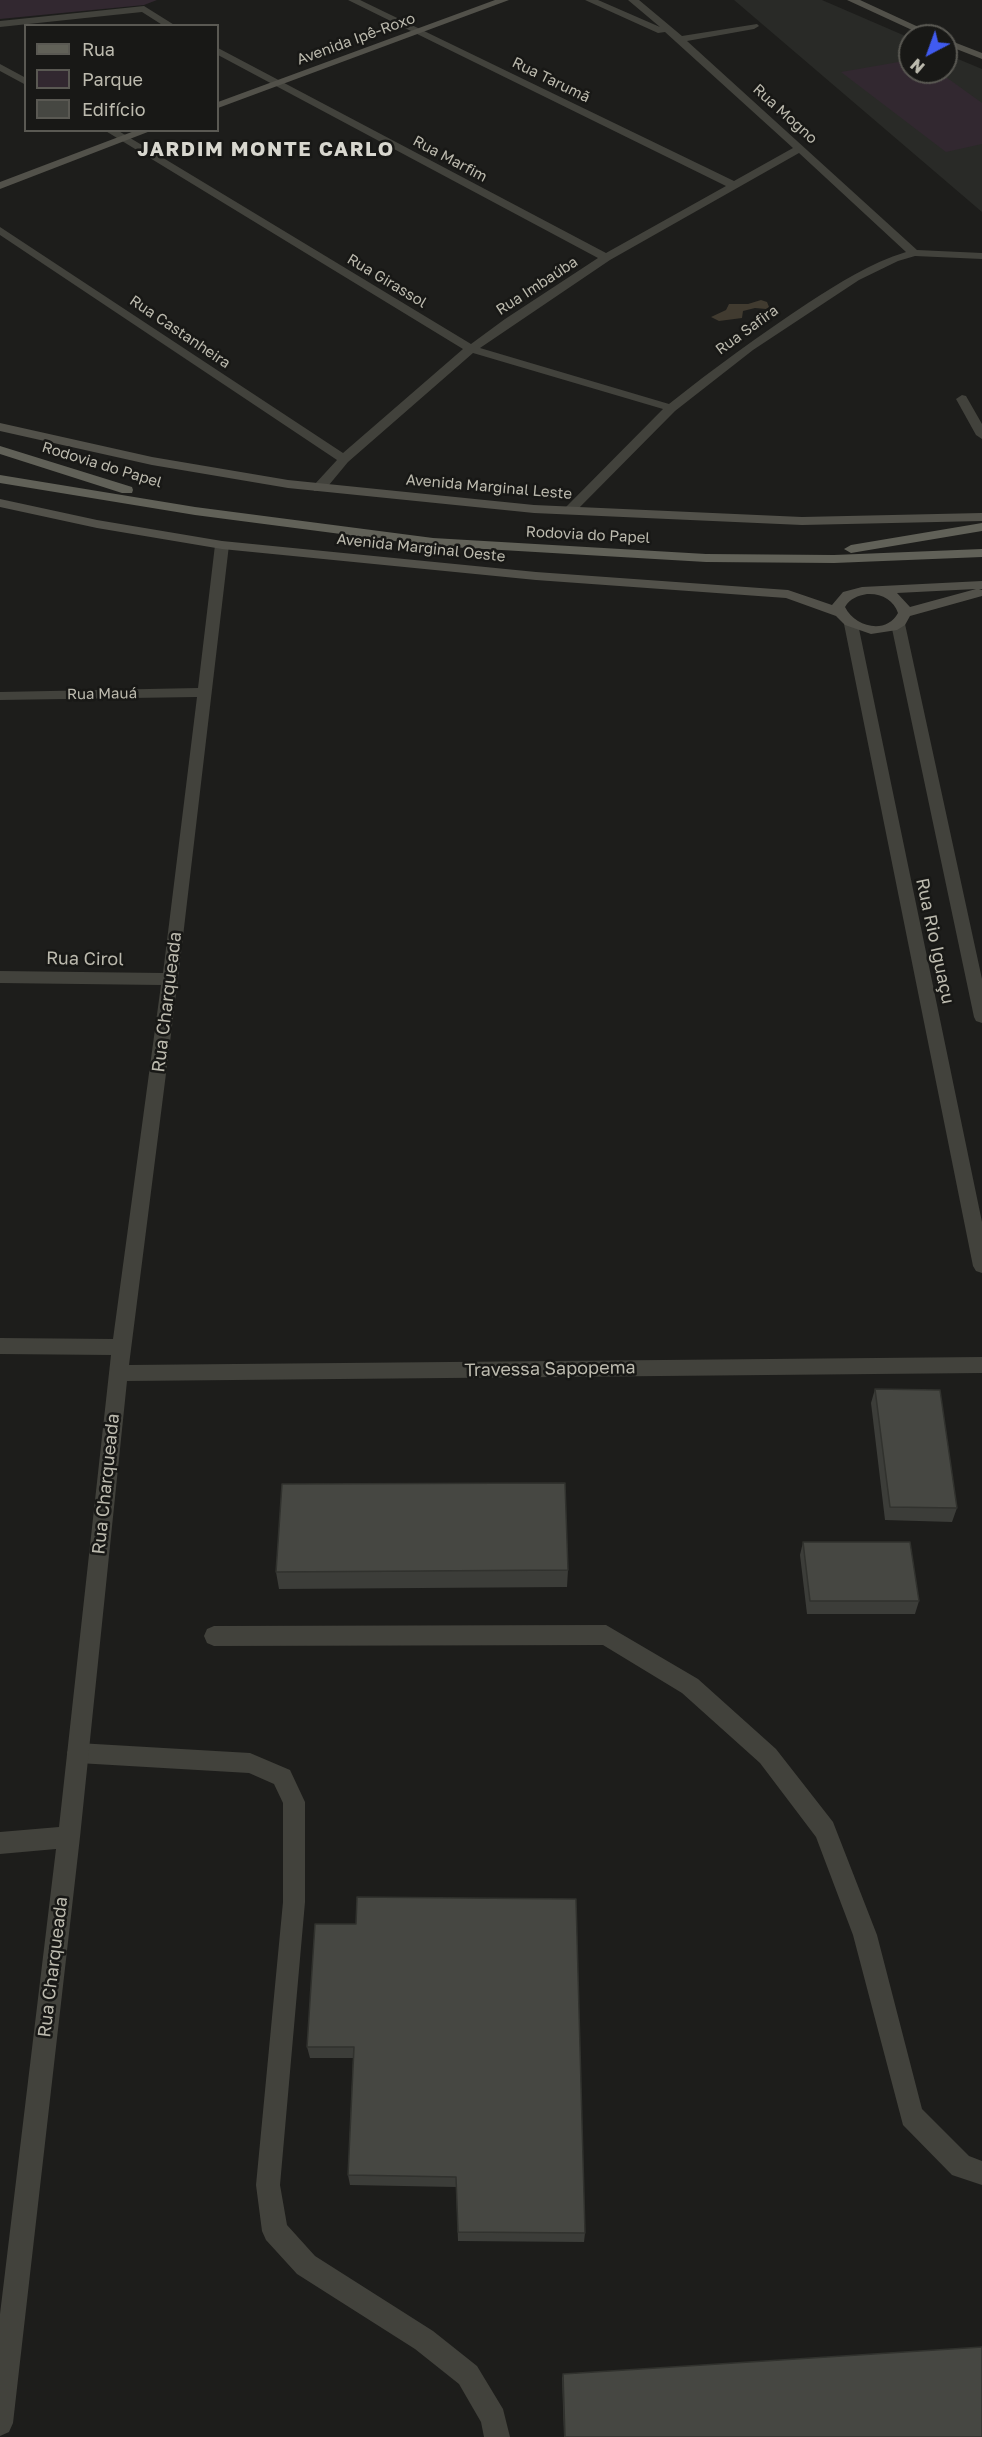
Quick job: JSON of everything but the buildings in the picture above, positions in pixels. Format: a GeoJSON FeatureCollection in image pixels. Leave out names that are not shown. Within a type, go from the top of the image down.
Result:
{"type":"FeatureCollection","features":[{"type":"Feature","properties":{"kind":"main road","name":"Avenida Ipê-Roxo"},"geometry":{"type":"LineString","coordinates":[[219,105],[504,0]]}},
{"type":"Feature","properties":{"kind":"main road"},"geometry":{"type":"LineString","coordinates":[[852,0],[906,24]]}},
{"type":"Feature","properties":{"kind":"main road"},"geometry":{"type":"LineString","coordinates":[[958,44],[982,46]]}},
{"type":"Feature","properties":{"kind":"main road"},"geometry":{"type":"LineString","coordinates":[[958,47],[982,56]]}},
{"type":"Feature","properties":{"kind":"main road"},"geometry":{"type":"LineString","coordinates":[[0,186],[143,132]]}},
{"type":"Feature","properties":{"kind":"main road","name":"Avenida Marginal Leste"},"geometry":{"type":"LineString","coordinates":[[0,428],[152,461],[319,488],[569,510],[802,521],[982,518]]}},
{"type":"Feature","properties":{"kind":"main road","name":"Rodovia do Papel"},"geometry":{"type":"LineString","coordinates":[[0,450],[195,511]]}},
{"type":"Feature","properties":{"kind":"main road","name":"Rodovia do Papel"},"geometry":{"type":"LineString","coordinates":[[0,479],[195,511],[433,542],[706,558],[834,559],[982,553]]}},
{"type":"Feature","properties":{"kind":"main road","name":"Avenida Marginal Oeste"},"geometry":{"type":"LineString","coordinates":[[0,503],[97,524],[222,545],[536,576],[788,594],[870,630],[881,630],[901,619],[982,592]]}},
{"type":"Feature","properties":{"kind":"main road"},"geometry":{"type":"LineString","coordinates":[[782,558],[945,535],[982,527]]}},
{"type":"Feature","properties":{"kind":"main road"},"geometry":{"type":"LineString","coordinates":[[845,618],[838,607],[846,596],[853,592],[982,585]]}},
{"type":"Feature","properties":{"kind":"main road"},"geometry":{"type":"LineString","coordinates":[[873,590],[892,596],[899,601],[901,619]]}},
{"type":"Feature","properties":{"kind":"street","name":"Rua Tarumã"},"geometry":{"type":"LineString","coordinates":[[353,0],[735,186]]}},
{"type":"Feature","properties":{"kind":"street"},"geometry":{"type":"LineString","coordinates":[[591,0],[680,39],[754,26]]}},
{"type":"Feature","properties":{"kind":"street","name":"Rua Mogno"},"geometry":{"type":"LineString","coordinates":[[633,0],[680,39],[914,253]]}},
{"type":"Feature","properties":{"kind":"street"},"geometry":{"type":"LineString","coordinates":[[0,24],[144,9],[169,24]]}},
{"type":"Feature","properties":{"kind":"street","name":"Rua Marfim"},"geometry":{"type":"LineString","coordinates":[[219,52],[606,258]]}},
{"type":"Feature","properties":{"kind":"street"},"geometry":{"type":"LineString","coordinates":[[0,67],[24,81]]}},
{"type":"Feature","properties":{"kind":"street","name":"Rua Girassol"},"geometry":{"type":"LineString","coordinates":[[112,132],[471,349],[671,408]]}},
{"type":"Feature","properties":{"kind":"street","name":"Rua Imbaúba"},"geometry":{"type":"LineString","coordinates":[[319,488],[344,459],[471,349],[509,321],[606,258],[800,148]]}},
{"type":"Feature","properties":{"kind":"street","name":"Rua Castanheira"},"geometry":{"type":"LineString","coordinates":[[0,230],[344,459]]}},
{"type":"Feature","properties":{"kind":"street","name":"Rua Safira"},"geometry":{"type":"LineString","coordinates":[[569,510],[671,408],[749,347],[811,306],[873,268],[914,253],[982,256]]}},
{"type":"Feature","properties":{"kind":"street"},"geometry":{"type":"LineString","coordinates":[[962,399],[982,435]]}},
{"type":"Feature","properties":{"kind":"street","name":"Rua Charqueada"},"geometry":{"type":"LineString","coordinates":[[0,2423],[69,1837],[118,1373],[170,979],[222,545]]}},
{"type":"Feature","properties":{"kind":"street","name":"Rua Rio Iguaçu"},"geometry":{"type":"LineString","coordinates":[[845,618],[982,1266]]}},
{"type":"Feature","properties":{"kind":"street","name":"Rua Rio Iguaçu"},"geometry":{"type":"LineString","coordinates":[[901,619],[982,1017]]}},
{"type":"Feature","properties":{"kind":"street","name":"Rua Mauá"},"geometry":{"type":"LineString","coordinates":[[0,696],[205,692]]}},
{"type":"Feature","properties":{"kind":"street","name":"Rua Cirol"},"geometry":{"type":"LineString","coordinates":[[0,977],[170,979]]}},
{"type":"Feature","properties":{"kind":"street"},"geometry":{"type":"LineString","coordinates":[[0,1346],[122,1347]]}},
{"type":"Feature","properties":{"kind":"street","name":"Travessa Sapopema"},"geometry":{"type":"LineString","coordinates":[[118,1373],[982,1365]]}},
{"type":"Feature","properties":{"kind":"street"},"geometry":{"type":"LineString","coordinates":[[214,1636],[606,1635],[690,1686],[768,1756],[825,1830],[865,1935],[912,2116],[961,2166],[982,2173]]}},
{"type":"Feature","properties":{"kind":"street"},"geometry":{"type":"LineString","coordinates":[[78,1753],[250,1762],[282,1777],[294,1802],[294,1902],[268,2185],[275,2231],[306,2265],[424,2340],[468,2375],[494,2418],[498,2437]]}},
{"type":"Feature","properties":{"kind":"street"},"geometry":{"type":"LineString","coordinates":[[0,1843],[69,1837]]}},
{"type":"Feature","properties":{"kind":"shaded area"},"geometry":{"type":"Polygon","coordinates":[[[734,0],[822,0],[898,33],[898,84],[958,84],[958,59],[982,69],[982,212],[734,0]]]}},
{"type":"Feature","properties":{"kind":"shaded area"},"geometry":{"type":"Polygon","coordinates":[[[761,300],[767,302],[769,307],[743,311],[742,318],[719,321],[711,317],[726,310],[729,304],[748,304],[761,300]]]}},
{"type":"Feature","properties":{"kind":"green space"},"geometry":{"type":"Polygon","coordinates":[[[0,0],[157,0],[144,5],[0,19],[0,0]]]}},
{"type":"Feature","properties":{"kind":"green space"},"geometry":{"type":"Polygon","coordinates":[[[898,62],[898,84],[956,84],[982,103],[982,144],[946,152],[841,72],[898,62]]]}},
{"type":"Feature","properties":{"kind":"district","name":"JARDIM MONTE CARLO"},"geometry":{"type":"Point","coordinates":[266,150]}}]}
